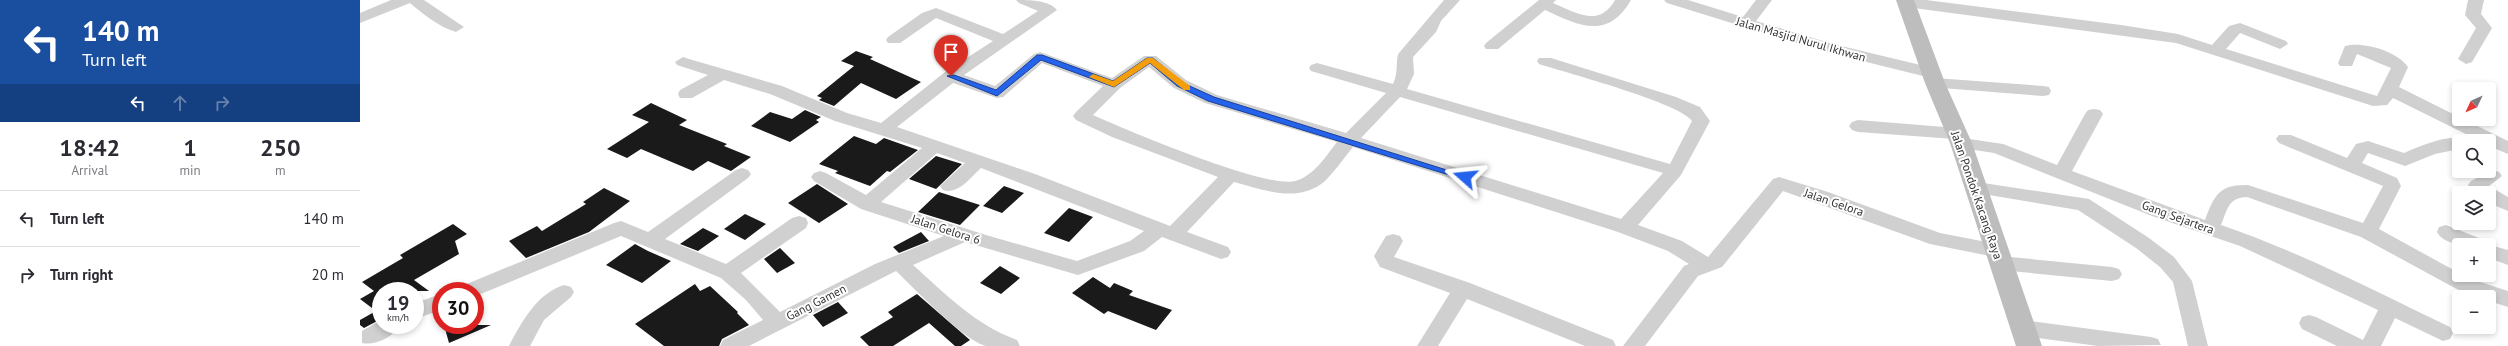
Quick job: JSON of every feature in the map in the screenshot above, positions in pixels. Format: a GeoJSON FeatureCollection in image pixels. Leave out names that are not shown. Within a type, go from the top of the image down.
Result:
{"type":"FeatureCollection","features":[{"type":"Feature","properties":{"kind":"main road","name":"Jalan Pondok Kacang Raya"},"geometry":{"type":"LineString","coordinates":[[1906,1],[1933,78],[1959,138],[1977,188],[1998,257],[2026,337]]}},
{"type":"Feature","properties":{"kind":"street"},"geometry":{"type":"LineString","coordinates":[[360,18],[404,0]]}},
{"type":"Feature","properties":{"kind":"street"},"geometry":{"type":"LineString","coordinates":[[415,0],[431,13],[456,27]]}},
{"type":"Feature","properties":{"kind":"street"},"geometry":{"type":"LineString","coordinates":[[884,129],[951,76],[1049,10],[1024,0]]}},
{"type":"Feature","properties":{"kind":"street"},"geometry":{"type":"LineString","coordinates":[[1452,0],[1434,20],[1430,30],[1405,56],[1406,74],[1398,90],[1349,140],[1319,176],[1308,183],[1295,188],[1280,188],[1230,176],[1118,133],[1082,116],[1114,84],[1150,60],[1180,84],[1211,99],[1349,140],[1625,227],[1675,246],[1707,266]]}},
{"type":"Feature","properties":{"kind":"street"},"geometry":{"type":"LineString","coordinates":[[1492,46],[1545,2],[1580,20],[1598,23],[1607,19],[1620,9],[1623,0]]}},
{"type":"Feature","properties":{"kind":"street"},"geometry":{"type":"LineString","coordinates":[[1746,23],[1764,0]]}},
{"type":"Feature","properties":{"kind":"street"},"geometry":{"type":"LineString","coordinates":[[2466,59],[2484,28],[2473,15],[2476,0]]}},
{"type":"Feature","properties":{"kind":"street","name":"Jalan Masjid Nurul Ikhwan"},"geometry":{"type":"LineString","coordinates":[[1681,1],[1746,23],[1933,78],[2044,91]]}},
{"type":"Feature","properties":{"kind":"street"},"geometry":{"type":"LineString","coordinates":[[1906,1],[2178,39],[2373,101],[2381,101],[2400,67],[2398,64],[2358,48],[2350,49],[2346,63]]}},
{"type":"Feature","properties":{"kind":"street"},"geometry":{"type":"LineString","coordinates":[[894,40],[927,16],[936,13],[1006,40]]}},
{"type":"Feature","properties":{"kind":"street"},"geometry":{"type":"LineString","coordinates":[[2215,51],[2234,29],[2240,28],[2280,44]]}},
{"type":"Feature","properties":{"kind":"street"},"geometry":{"type":"LineString","coordinates":[[951,76],[997,93],[1040,57],[1114,84]]}},
{"type":"Feature","properties":{"kind":"street"},"geometry":{"type":"LineString","coordinates":[[1545,61],[1694,111],[1701,121],[1675,171],[1625,227]]}},
{"type":"Feature","properties":{"kind":"street"},"geometry":{"type":"LineString","coordinates":[[683,62],[776,90],[841,117],[884,129],[978,161],[1221,252]]}},
{"type":"Feature","properties":{"kind":"street"},"geometry":{"type":"LineString","coordinates":[[1317,68],[1398,90],[1675,171]]}},
{"type":"Feature","properties":{"kind":"street"},"geometry":{"type":"LineString","coordinates":[[686,94],[722,74]]}},
{"type":"Feature","properties":{"kind":"street"},"geometry":{"type":"LineString","coordinates":[[2389,89],[2469,134]]}},
{"type":"Feature","properties":{"kind":"street"},"geometry":{"type":"LineString","coordinates":[[2062,173],[2094,114]]}},
{"type":"Feature","properties":{"kind":"street","name":"Gang Sejartera"},"geometry":{"type":"LineString","coordinates":[[1858,126],[1959,138],[1997,148],[2274,253],[2443,333]]}},
{"type":"Feature","properties":{"kind":"street"},"geometry":{"type":"LineString","coordinates":[[2496,135],[2508,133]]}},
{"type":"Feature","properties":{"kind":"street"},"geometry":{"type":"LineString","coordinates":[[2285,139],[2385,178],[2391,182],[2392,186],[2368,232]]}},
{"type":"Feature","properties":{"kind":"street"},"geometry":{"type":"LineString","coordinates":[[2351,166],[2362,148],[2368,147],[2405,160],[2430,149],[2452,144]]}},
{"type":"Feature","properties":{"kind":"street"},"geometry":{"type":"LineString","coordinates":[[2496,144],[2508,148]]}},
{"type":"Feature","properties":{"kind":"street"},"geometry":{"type":"LineString","coordinates":[[868,204],[886,186],[935,146]]}},
{"type":"Feature","properties":{"kind":"street"},"geometry":{"type":"LineString","coordinates":[[949,186],[978,161]]}},
{"type":"Feature","properties":{"kind":"street"},"geometry":{"type":"LineString","coordinates":[[650,240],[742,174]]}},
{"type":"Feature","properties":{"kind":"street"},"geometry":{"type":"LineString","coordinates":[[1167,232],[1230,176]]}},
{"type":"Feature","properties":{"kind":"street","name":"Jalan Gelora 6"},"geometry":{"type":"LineString","coordinates":[[820,177],[868,204],[1078,268],[1137,246],[1167,232]]}},
{"type":"Feature","properties":{"kind":"street"},"geometry":{"type":"LineString","coordinates":[[2477,186],[2491,178]]}},
{"type":"Feature","properties":{"kind":"street","name":"Jalan Gelora"},"geometry":{"type":"LineString","coordinates":[[1707,266],[1716,262],[1779,183],[1821,196],[1937,239],[1998,257]]}},
{"type":"Feature","properties":{"kind":"street"},"geometry":{"type":"LineString","coordinates":[[1977,188],[2082,204],[2094,210],[2159,256],[2174,268],[2182,281],[2198,346]]}},
{"type":"Feature","properties":{"kind":"street"},"geometry":{"type":"LineString","coordinates":[[2210,229],[2226,194],[2234,190],[2248,191],[2368,232],[2471,288],[2508,299]]}},
{"type":"Feature","properties":{"kind":"street"},"geometry":{"type":"LineString","coordinates":[[2496,199],[2508,205]]}},
{"type":"Feature","properties":{"kind":"street"},"geometry":{"type":"LineString","coordinates":[[728,273],[799,223]]}},
{"type":"Feature","properties":{"kind":"street"},"geometry":{"type":"LineString","coordinates":[[484,285],[621,228],[627,228],[650,240],[704,261],[728,273],[753,295],[777,322]]}},
{"type":"Feature","properties":{"kind":"street"},"geometry":{"type":"LineString","coordinates":[[2446,232],[2460,238]]}},
{"type":"Feature","properties":{"kind":"street","name":"Gang Gamen"},"geometry":{"type":"LineString","coordinates":[[730,346],[882,269],[966,235]]}},
{"type":"Feature","properties":{"kind":"street"},"geometry":{"type":"LineString","coordinates":[[1393,241],[1384,256],[1387,262],[1463,288],[1538,317],[1606,346]]}},
{"type":"Feature","properties":{"kind":"street"},"geometry":{"type":"LineString","coordinates":[[2496,253],[2508,258]]}},
{"type":"Feature","properties":{"kind":"street"},"geometry":{"type":"LineString","coordinates":[[1998,257],[2112,274]]}},
{"type":"Feature","properties":{"kind":"street"},"geometry":{"type":"LineString","coordinates":[[904,260],[900,264],[901,267],[953,313],[986,337],[1010,346]]}},
{"type":"Feature","properties":{"kind":"street"},"geometry":{"type":"LineString","coordinates":[[1633,346],[1691,270],[1707,266]]}},
{"type":"Feature","properties":{"kind":"street"},"geometry":{"type":"LineString","coordinates":[[1427,346],[1463,288]]}},
{"type":"Feature","properties":{"kind":"street"},"geometry":{"type":"LineString","coordinates":[[519,346],[537,315],[564,292]]}},
{"type":"Feature","properties":{"kind":"street"},"geometry":{"type":"LineString","coordinates":[[2371,346],[2390,307]]}},
{"type":"Feature","properties":{"kind":"street"},"geometry":{"type":"LineString","coordinates":[[2309,323],[2356,346]]}},
{"type":"Feature","properties":{"kind":"street"},"geometry":{"type":"LineString","coordinates":[[2026,337],[2150,345]]}},
{"type":"Feature","properties":{"kind":"building"},"geometry":{"type":"Polygon","coordinates":[[[856,51],[873,57],[870,59],[921,82],[896,99],[861,83],[834,106],[819,100],[822,98],[817,96],[854,66],[841,61],[856,51]]]}},
{"type":"Feature","properties":{"kind":"building"},"geometry":{"type":"Polygon","coordinates":[[[651,103],[687,120],[679,125],[727,144],[724,146],[751,157],[731,171],[708,161],[693,171],[641,149],[627,158],[607,149],[649,122],[632,115],[651,103]]]}},
{"type":"Feature","properties":{"kind":"building"},"geometry":{"type":"Polygon","coordinates":[[[805,110],[821,117],[816,120],[819,122],[790,142],[751,126],[770,112],[792,119],[805,110]]]}},
{"type":"Feature","properties":{"kind":"building"},"geometry":{"type":"Polygon","coordinates":[[[854,136],[876,144],[884,138],[918,150],[890,172],[887,171],[870,186],[835,173],[838,171],[819,164],[854,136]]]}},
{"type":"Feature","properties":{"kind":"building"},"geometry":{"type":"Polygon","coordinates":[[[936,156],[962,164],[936,189],[909,179],[936,156]]]}},
{"type":"Feature","properties":{"kind":"building"},"geometry":{"type":"Polygon","coordinates":[[[817,184],[848,204],[819,223],[788,203],[817,184]]]}},
{"type":"Feature","properties":{"kind":"building"},"geometry":{"type":"Polygon","coordinates":[[[1004,186],[1024,193],[1002,213],[983,206],[1004,186]]]}},
{"type":"Feature","properties":{"kind":"building"},"geometry":{"type":"Polygon","coordinates":[[[604,188],[630,201],[589,232],[526,258],[509,241],[537,226],[542,231],[586,204],[583,202],[604,188]]]}},
{"type":"Feature","properties":{"kind":"building"},"geometry":{"type":"Polygon","coordinates":[[[939,192],[980,205],[960,225],[918,212],[939,192]]]}},
{"type":"Feature","properties":{"kind":"building"},"geometry":{"type":"Polygon","coordinates":[[[1069,208],[1093,217],[1069,242],[1044,233],[1069,208]]]}},
{"type":"Feature","properties":{"kind":"building"},"geometry":{"type":"Polygon","coordinates":[[[745,214],[766,224],[745,240],[724,229],[745,214]]]}},
{"type":"Feature","properties":{"kind":"building"},"geometry":{"type":"Polygon","coordinates":[[[453,224],[467,234],[455,241],[459,254],[414,280],[417,282],[372,282],[372,290],[362,282],[403,258],[400,255],[453,224]]]}},
{"type":"Feature","properties":{"kind":"building"},"geometry":{"type":"Polygon","coordinates":[[[703,228],[719,236],[698,251],[680,244],[703,228]]]}},
{"type":"Feature","properties":{"kind":"building"},"geometry":{"type":"Polygon","coordinates":[[[921,232],[929,241],[899,253],[893,247],[921,232]]]}},
{"type":"Feature","properties":{"kind":"building"},"geometry":{"type":"Polygon","coordinates":[[[635,244],[671,261],[642,283],[606,265],[635,244]]]}},
{"type":"Feature","properties":{"kind":"building"},"geometry":{"type":"Polygon","coordinates":[[[780,248],[795,263],[777,273],[764,259],[780,248]]]}},
{"type":"Feature","properties":{"kind":"building"},"geometry":{"type":"Polygon","coordinates":[[[1000,266],[1020,278],[1001,294],[980,283],[1000,266]]]}},
{"type":"Feature","properties":{"kind":"building"},"geometry":{"type":"Polygon","coordinates":[[[1093,277],[1110,288],[1114,283],[1133,291],[1129,295],[1172,310],[1156,330],[1108,311],[1104,314],[1072,293],[1093,277]]]}},
{"type":"Feature","properties":{"kind":"building"},"geometry":{"type":"Polygon","coordinates":[[[695,284],[700,291],[710,286],[738,312],[737,313],[749,325],[722,339],[719,346],[664,346],[635,324],[695,284]]]}},
{"type":"Feature","properties":{"kind":"building"},"geometry":{"type":"Polygon","coordinates":[[[372,292],[372,308],[360,299],[372,292]]]}},
{"type":"Feature","properties":{"kind":"building"},"geometry":{"type":"Polygon","coordinates":[[[917,294],[970,340],[961,346],[955,346],[929,323],[893,346],[869,346],[860,337],[893,317],[888,312],[917,294]]]}},
{"type":"Feature","properties":{"kind":"building"},"geometry":{"type":"Polygon","coordinates":[[[838,302],[848,313],[823,327],[813,315],[838,302]]]}},
{"type":"Feature","properties":{"kind":"building"},"geometry":{"type":"Polygon","coordinates":[[[372,313],[372,324],[364,328],[360,325],[360,320],[372,313]]]}},
{"type":"Feature","properties":{"kind":"building"},"geometry":{"type":"Polygon","coordinates":[[[484,325],[491,325],[484,328],[484,325]]]}},
{"type":"Feature","properties":{"kind":"building"},"geometry":{"type":"Polygon","coordinates":[[[446,334],[470,334],[449,343],[446,334]]]}},
{"type":"Feature","properties":{"kind":"slow traffic"},"geometry":{"type":"LineString","coordinates":[[1093,77],[1114,84],[1150,60],[1187,88]]}},
{"type":"Feature","properties":{"kind":"route"},"geometry":{"type":"LineString","coordinates":[[951,76],[997,93],[1040,57],[1114,84],[1150,60],[1180,84],[1211,99],[1349,140],[1465,177]]}}]}
